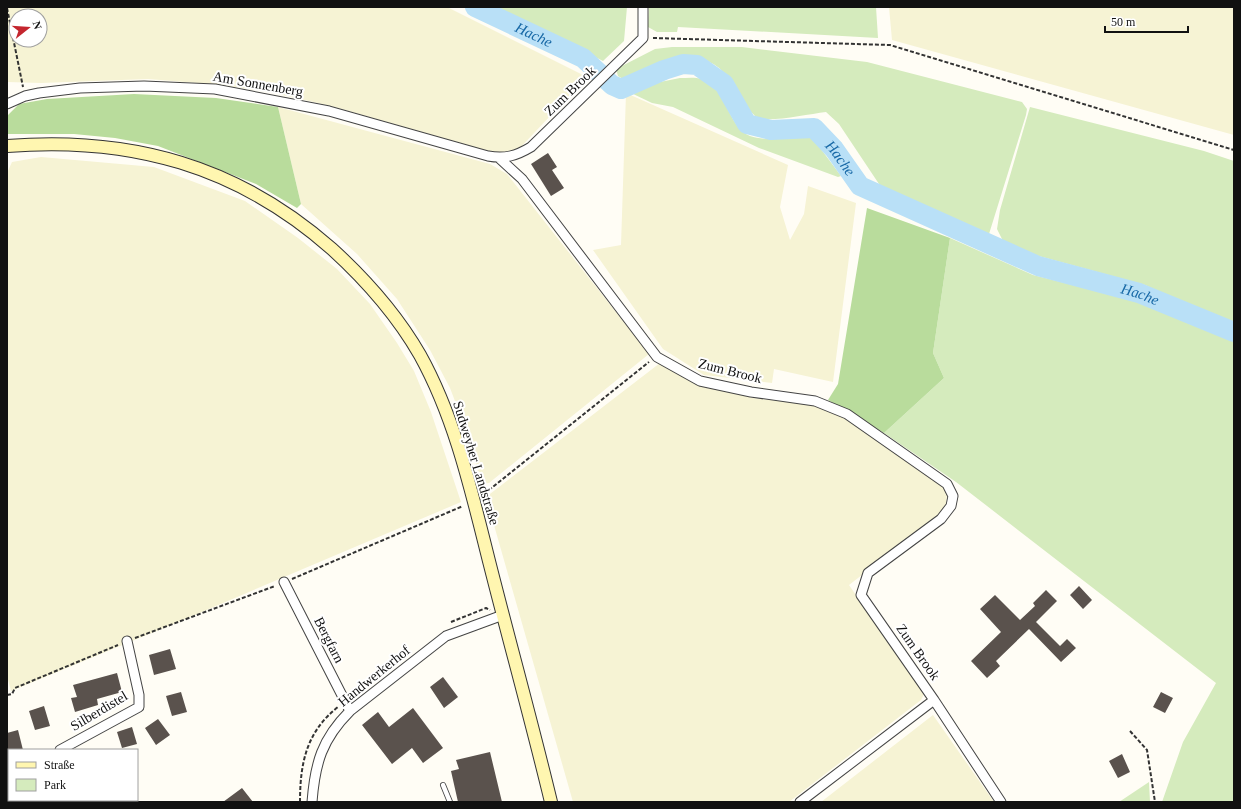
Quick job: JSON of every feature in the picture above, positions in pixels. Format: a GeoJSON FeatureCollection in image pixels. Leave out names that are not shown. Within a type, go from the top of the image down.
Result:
{"type":"FeatureCollection","features":[{"type":"Feature","properties":{"kind":"main road","name":"Sudweyher Landstraße"},"geometry":{"type":"LineString","coordinates":[[7,146],[35,144],[90,145],[155,155],[202,169],[250,190],[279,207],[305,226],[346,262],[367,283],[406,331],[438,392],[453,430],[474,502],[551,802]]}},
{"type":"Feature","properties":{"kind":"street"},"geometry":{"type":"LineString","coordinates":[[643,7],[643,38]]}},
{"type":"Feature","properties":{"kind":"street","name":"Zum Brook"},"geometry":{"type":"LineString","coordinates":[[499,158],[515,157],[531,148],[643,38]]}},
{"type":"Feature","properties":{"kind":"street","name":"Am Sonnenberg"},"geometry":{"type":"LineString","coordinates":[[7,104],[25,96],[80,88],[144,86],[215,89],[329,111],[499,158]]}},
{"type":"Feature","properties":{"kind":"street","name":"Zum Brook"},"geometry":{"type":"LineString","coordinates":[[499,158],[522,179],[657,357],[700,381],[751,392],[815,401],[847,414],[947,484],[952,496],[951,506],[941,519],[868,573],[862,595],[934,700],[1001,802]]}},
{"type":"Feature","properties":{"kind":"street","name":"Bergfarn"},"geometry":{"type":"LineString","coordinates":[[284,582],[350,711]]}},
{"type":"Feature","properties":{"kind":"street","name":"Handwerkerhof"},"geometry":{"type":"LineString","coordinates":[[312,802],[318,760],[326,740],[350,711],[446,636],[503,615]]}},
{"type":"Feature","properties":{"kind":"street","name":"Silberdistel"},"geometry":{"type":"LineString","coordinates":[[62,749],[139,707],[139,695],[127,641]]}},
{"type":"Feature","properties":{"kind":"street","name":"Zum Brook"},"geometry":{"type":"LineString","coordinates":[[800,802],[934,700]]}},
{"type":"Feature","properties":{"kind":"lane"},"geometry":{"type":"LineString","coordinates":[[443,785],[450,802]]}},
{"type":"Feature","properties":{"kind":"path"},"geometry":{"type":"LineString","coordinates":[[7,8],[25,96]]}},
{"type":"Feature","properties":{"kind":"path"},"geometry":{"type":"LineString","coordinates":[[643,38],[890,45],[1234,150]]}},
{"type":"Feature","properties":{"kind":"path"},"geometry":{"type":"LineString","coordinates":[[7,696],[12,694],[15,688],[127,641],[284,582],[474,502],[657,357]]}},
{"type":"Feature","properties":{"kind":"path"},"geometry":{"type":"LineString","coordinates":[[1130,732],[1147,750],[1155,802]]}},
{"type":"Feature","properties":{"kind":"shaded area"},"geometry":{"type":"Polygon","coordinates":[[[7,7],[447,7],[587,77],[518,150],[495,153],[331,106],[274,93],[223,85],[148,79],[41,83],[7,82],[7,7]]]}},
{"type":"Feature","properties":{"kind":"shaded area"},"geometry":{"type":"Polygon","coordinates":[[[889,7],[1234,7],[1234,135],[892,40],[889,7]]]}},
{"type":"Feature","properties":{"kind":"shaded area"},"geometry":{"type":"Polygon","coordinates":[[[626,93],[788,165],[780,207],[790,240],[804,214],[808,186],[856,203],[833,382],[774,369],[772,383],[704,375],[663,349],[593,250],[621,245],[626,93]]]}},
{"type":"Feature","properties":{"kind":"shaded area"},"geometry":{"type":"Polygon","coordinates":[[[278,107],[490,164],[507,174],[649,354],[489,483],[481,484],[469,438],[450,388],[430,350],[397,299],[357,254],[301,204],[278,107]]]}},
{"type":"Feature","properties":{"kind":"shaded area"},"geometry":{"type":"Polygon","coordinates":[[[41,157],[154,167],[245,201],[298,238],[337,269],[370,304],[414,371],[431,412],[461,502],[11,691],[7,676],[7,173],[12,162],[41,157]]]}},
{"type":"Feature","properties":{"kind":"shaded area"},"geometry":{"type":"Polygon","coordinates":[[[660,363],[698,384],[753,398],[814,405],[844,418],[943,487],[947,496],[946,504],[942,513],[849,585],[924,694],[921,700],[789,802],[573,802],[486,497],[660,363]]]}},
{"type":"Feature","properties":{"kind":"shaded area"},"geometry":{"type":"Polygon","coordinates":[[[933,715],[994,802],[821,802],[933,715]]]}},
{"type":"Feature","properties":{"kind":"green space"},"geometry":{"type":"Polygon","coordinates":[[[497,7],[627,7],[624,41],[603,61],[497,7]]]}},
{"type":"Feature","properties":{"kind":"green space"},"geometry":{"type":"Polygon","coordinates":[[[649,7],[876,7],[878,38],[678,27],[677,32],[657,32],[648,27],[649,7]]]}},
{"type":"Feature","properties":{"kind":"green space"},"geometry":{"type":"Polygon","coordinates":[[[672,47],[742,47],[867,62],[1022,102],[1027,109],[1026,115],[989,234],[883,190],[839,124],[826,112],[776,119],[762,119],[755,116],[723,72],[715,65],[704,60],[693,58],[682,59],[672,61],[633,77],[623,79],[618,76],[616,69],[655,49],[672,47]]]}},
{"type":"Feature","properties":{"kind":"green space"},"geometry":{"type":"Polygon","coordinates":[[[680,78],[699,78],[710,83],[722,97],[736,124],[742,131],[750,136],[765,139],[812,137],[841,176],[838,177],[759,148],[673,107],[652,103],[629,92],[628,90],[630,88],[680,78]]]}},
{"type":"Feature","properties":{"kind":"green space"},"geometry":{"type":"Polygon","coordinates":[[[134,94],[216,98],[278,107],[301,204],[297,208],[256,184],[158,146],[115,138],[74,134],[8,134],[7,132],[7,116],[19,104],[47,99],[134,94]]]}},
{"type":"Feature","properties":{"kind":"green space"},"geometry":{"type":"Polygon","coordinates":[[[1030,107],[1204,151],[1234,161],[1234,325],[1145,285],[1024,252],[1003,241],[997,229],[1000,210],[1030,107]]]}},
{"type":"Feature","properties":{"kind":"green space"},"geometry":{"type":"Polygon","coordinates":[[[867,208],[950,238],[933,353],[944,378],[884,433],[828,400],[838,384],[867,208]]]}},
{"type":"Feature","properties":{"kind":"green space"},"geometry":{"type":"Polygon","coordinates":[[[950,238],[1033,275],[1133,300],[1234,340],[1234,802],[1162,802],[1183,742],[1216,683],[956,482],[884,433],[944,378],[933,353],[950,238]]]}},
{"type":"Feature","properties":{"kind":"green space"},"geometry":{"type":"Polygon","coordinates":[[[1149,782],[1150,802],[1119,802],[1149,782]]]}},
{"type":"Feature","properties":{"kind":"building"},"geometry":{"type":"Polygon","coordinates":[[[548,153],[557,167],[552,170],[564,188],[551,196],[531,164],[548,153]]]}},
{"type":"Feature","properties":{"kind":"building"},"geometry":{"type":"Polygon","coordinates":[[[1079,586],[1092,600],[1083,609],[1070,595],[1079,586]]]}},
{"type":"Feature","properties":{"kind":"building"},"geometry":{"type":"Polygon","coordinates":[[[1046,590],[1057,601],[1036,622],[1060,646],[1067,639],[1076,648],[1061,662],[1029,629],[996,661],[1000,666],[987,678],[971,661],[1001,632],[980,609],[995,595],[1020,620],[1035,606],[1033,603],[1046,590]]]}},
{"type":"Feature","properties":{"kind":"building"},"geometry":{"type":"Polygon","coordinates":[[[170,649],[176,669],[154,675],[149,655],[170,649]]]}},
{"type":"Feature","properties":{"kind":"building"},"geometry":{"type":"Polygon","coordinates":[[[117,673],[122,692],[97,699],[98,705],[75,712],[71,698],[77,697],[73,685],[117,673]]]}},
{"type":"Feature","properties":{"kind":"building"},"geometry":{"type":"Polygon","coordinates":[[[443,677],[458,697],[444,708],[430,687],[443,677]]]}},
{"type":"Feature","properties":{"kind":"building"},"geometry":{"type":"Polygon","coordinates":[[[181,692],[187,712],[172,716],[166,696],[181,692]]]}},
{"type":"Feature","properties":{"kind":"building"},"geometry":{"type":"Polygon","coordinates":[[[1161,692],[1173,698],[1165,713],[1153,707],[1161,692]]]}},
{"type":"Feature","properties":{"kind":"building"},"geometry":{"type":"Polygon","coordinates":[[[44,706],[50,726],[35,730],[29,711],[44,706]]]}},
{"type":"Feature","properties":{"kind":"building"},"geometry":{"type":"Polygon","coordinates":[[[413,708],[443,748],[423,763],[412,748],[392,764],[362,725],[378,712],[389,727],[413,708]]]}},
{"type":"Feature","properties":{"kind":"building"},"geometry":{"type":"Polygon","coordinates":[[[158,719],[170,735],[156,745],[145,728],[158,719]]]}},
{"type":"Feature","properties":{"kind":"building"},"geometry":{"type":"Polygon","coordinates":[[[132,727],[137,744],[122,748],[117,732],[132,727]]]}},
{"type":"Feature","properties":{"kind":"building"},"geometry":{"type":"Polygon","coordinates":[[[18,730],[23,749],[7,750],[7,733],[18,730]]]}},
{"type":"Feature","properties":{"kind":"building"},"geometry":{"type":"Polygon","coordinates":[[[490,752],[502,802],[458,802],[451,771],[459,769],[456,760],[490,752]]]}},
{"type":"Feature","properties":{"kind":"building"},"geometry":{"type":"Polygon","coordinates":[[[1122,754],[1130,772],[1118,778],[1109,761],[1122,754]]]}},
{"type":"Feature","properties":{"kind":"building"},"geometry":{"type":"Polygon","coordinates":[[[242,788],[253,802],[223,802],[242,788]]]}},
{"type":"Feature","properties":{"kind":"waterway","name":"Hache"},"geometry":{"type":"LineString","coordinates":[[475,7],[583,58],[612,85],[621,89],[664,70],[683,64],[697,65],[724,84],[747,124],[771,130],[814,128],[834,149],[860,186],[1038,266],[1139,293],[1234,332]]}}]}
